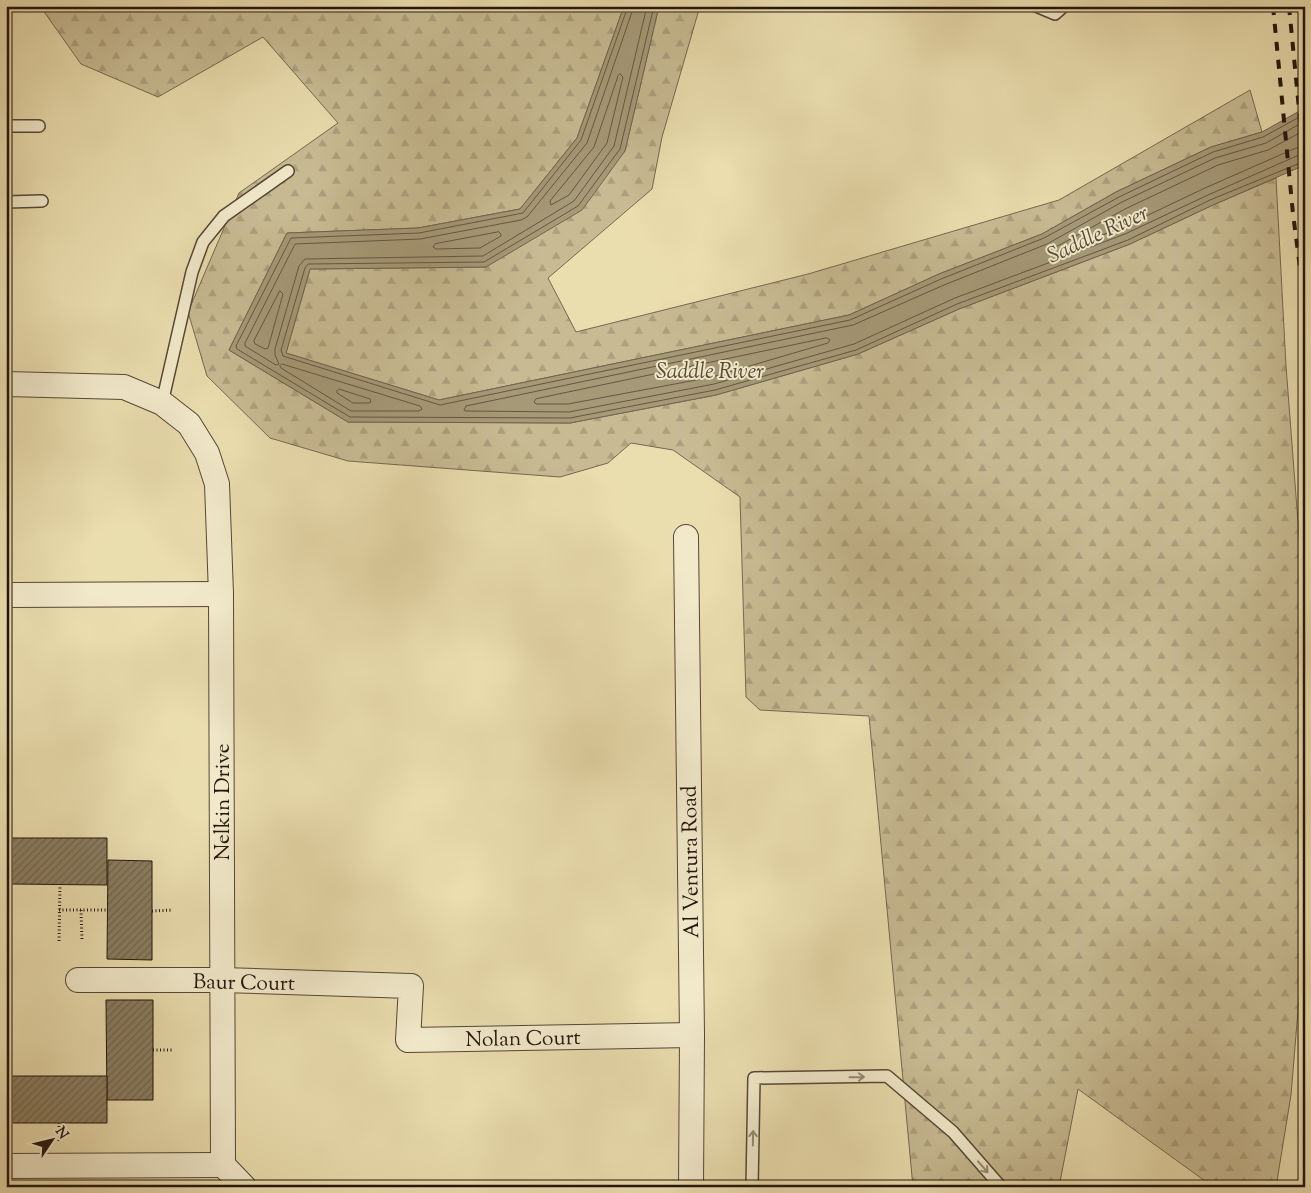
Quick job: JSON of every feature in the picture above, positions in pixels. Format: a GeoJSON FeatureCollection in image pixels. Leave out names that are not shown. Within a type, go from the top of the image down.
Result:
{"type":"FeatureCollection","features":[{"type":"Feature","properties":{"kind":"street","name":"Nelkin Drive"},"geometry":{"type":"LineString","coordinates":[[6,384],[124,387],[162,403],[189,424],[207,453],[217,484],[221,594],[223,1165]]}},
{"type":"Feature","properties":{"kind":"street","name":"Al Ventura Road"},"geometry":{"type":"LineString","coordinates":[[686,537],[692,1187]]}},
{"type":"Feature","properties":{"kind":"street"},"geometry":{"type":"LineString","coordinates":[[6,595],[221,594]]}},
{"type":"Feature","properties":{"kind":"street","name":"Baur Court"},"geometry":{"type":"LineString","coordinates":[[78,980],[222,980],[411,986]]}},
{"type":"Feature","properties":{"kind":"street","name":"Nolan Court"},"geometry":{"type":"LineString","coordinates":[[411,986],[408,1040],[692,1035]]}},
{"type":"Feature","properties":{"kind":"street"},"geometry":{"type":"LineString","coordinates":[[6,1166],[223,1165],[244,1187]]}},
{"type":"Feature","properties":{"kind":"lane"},"geometry":{"type":"LineString","coordinates":[[1036,6],[1055,14],[1064,6]]}},
{"type":"Feature","properties":{"kind":"lane"},"geometry":{"type":"LineString","coordinates":[[6,126],[40,126]]}},
{"type":"Feature","properties":{"kind":"lane"},"geometry":{"type":"LineString","coordinates":[[162,403],[192,272],[203,242],[224,216],[288,171]]}},
{"type":"Feature","properties":{"kind":"lane"},"geometry":{"type":"LineString","coordinates":[[6,202],[42,202]]}},
{"type":"Feature","properties":{"kind":"lane"},"geometry":{"type":"LineString","coordinates":[[752,1187],[754,1078],[886,1076],[953,1132],[1001,1187]]}},
{"type":"Feature","properties":{"kind":"path"},"geometry":{"type":"LineString","coordinates":[[58,940],[60,884]]}},
{"type":"Feature","properties":{"kind":"path"},"geometry":{"type":"LineString","coordinates":[[59,910],[107,910]]}},
{"type":"Feature","properties":{"kind":"path"},"geometry":{"type":"LineString","coordinates":[[81,910],[82,940]]}},
{"type":"Feature","properties":{"kind":"path"},"geometry":{"type":"LineString","coordinates":[[152,911],[172,910]]}},
{"type":"Feature","properties":{"kind":"path"},"geometry":{"type":"LineString","coordinates":[[153,1050],[172,1050]]}},
{"type":"Feature","properties":{"kind":"path"},"geometry":{"type":"LineString","coordinates":[[59,1123],[59,1141]]}},
{"type":"Feature","properties":{"kind":"green space"},"geometry":{"type":"Polygon","coordinates":[[[40,6],[624,6],[577,138],[520,209],[418,228],[287,233],[229,350],[348,422],[570,423],[716,395],[858,354],[959,309],[1130,244],[1276,178],[1286,366],[1305,613],[1305,927],[1291,1095],[1276,1187],[1204,1187],[1205,1181],[1078,1089],[1059,1187],[913,1187],[869,716],[760,710],[746,697],[740,497],[673,450],[631,443],[608,463],[560,477],[348,461],[270,438],[207,376],[188,312],[239,193],[338,123],[263,37],[158,97],[81,64],[40,6]]]}},
{"type":"Feature","properties":{"kind":"green space"},"geometry":{"type":"Polygon","coordinates":[[[659,6],[700,6],[662,137],[652,189],[548,278],[576,332],[808,274],[1059,200],[1250,90],[1262,132],[1211,147],[1116,192],[1042,234],[939,274],[849,315],[439,400],[286,353],[310,269],[486,267],[625,151],[659,6]]]}},
{"type":"Feature","properties":{"kind":"water","name":"Saddle River"},"geometry":{"type":"Polygon","coordinates":[[[624,6],[659,6],[625,151],[582,210],[486,267],[310,269],[286,353],[439,400],[849,315],[939,274],[1042,234],[1116,192],[1211,147],[1262,132],[1305,108],[1305,165],[1130,244],[959,309],[858,354],[716,395],[570,423],[348,422],[229,350],[287,233],[418,228],[520,209],[577,138],[624,6]]]}},
{"type":"Feature","properties":{"kind":"building"},"geometry":{"type":"Polygon","coordinates":[[[10,838],[107,838],[107,885],[10,884],[10,838]]]}},
{"type":"Feature","properties":{"kind":"building"},"geometry":{"type":"Polygon","coordinates":[[[6,844],[10,844],[10,891],[6,891],[6,844]]]}},
{"type":"Feature","properties":{"kind":"building"},"geometry":{"type":"Polygon","coordinates":[[[108,860],[152,861],[152,960],[107,959],[108,860]]]}},
{"type":"Feature","properties":{"kind":"building"},"geometry":{"type":"Polygon","coordinates":[[[106,1000],[153,1000],[153,1100],[107,1100],[106,1000]]]}},
{"type":"Feature","properties":{"kind":"building"},"geometry":{"type":"Polygon","coordinates":[[[6,1071],[11,1071],[11,1117],[6,1117],[6,1071]]]}},
{"type":"Feature","properties":{"kind":"building"},"geometry":{"type":"Polygon","coordinates":[[[11,1076],[107,1076],[107,1123],[10,1123],[11,1076]]]}},
{"type":"Feature","properties":{"kind":"railway"},"geometry":{"type":"LineString","coordinates":[[1273,6],[1293,214],[1305,306]]}},
{"type":"Feature","properties":{"kind":"railway"},"geometry":{"type":"LineString","coordinates":[[1289,6],[1305,171]]}}]}
